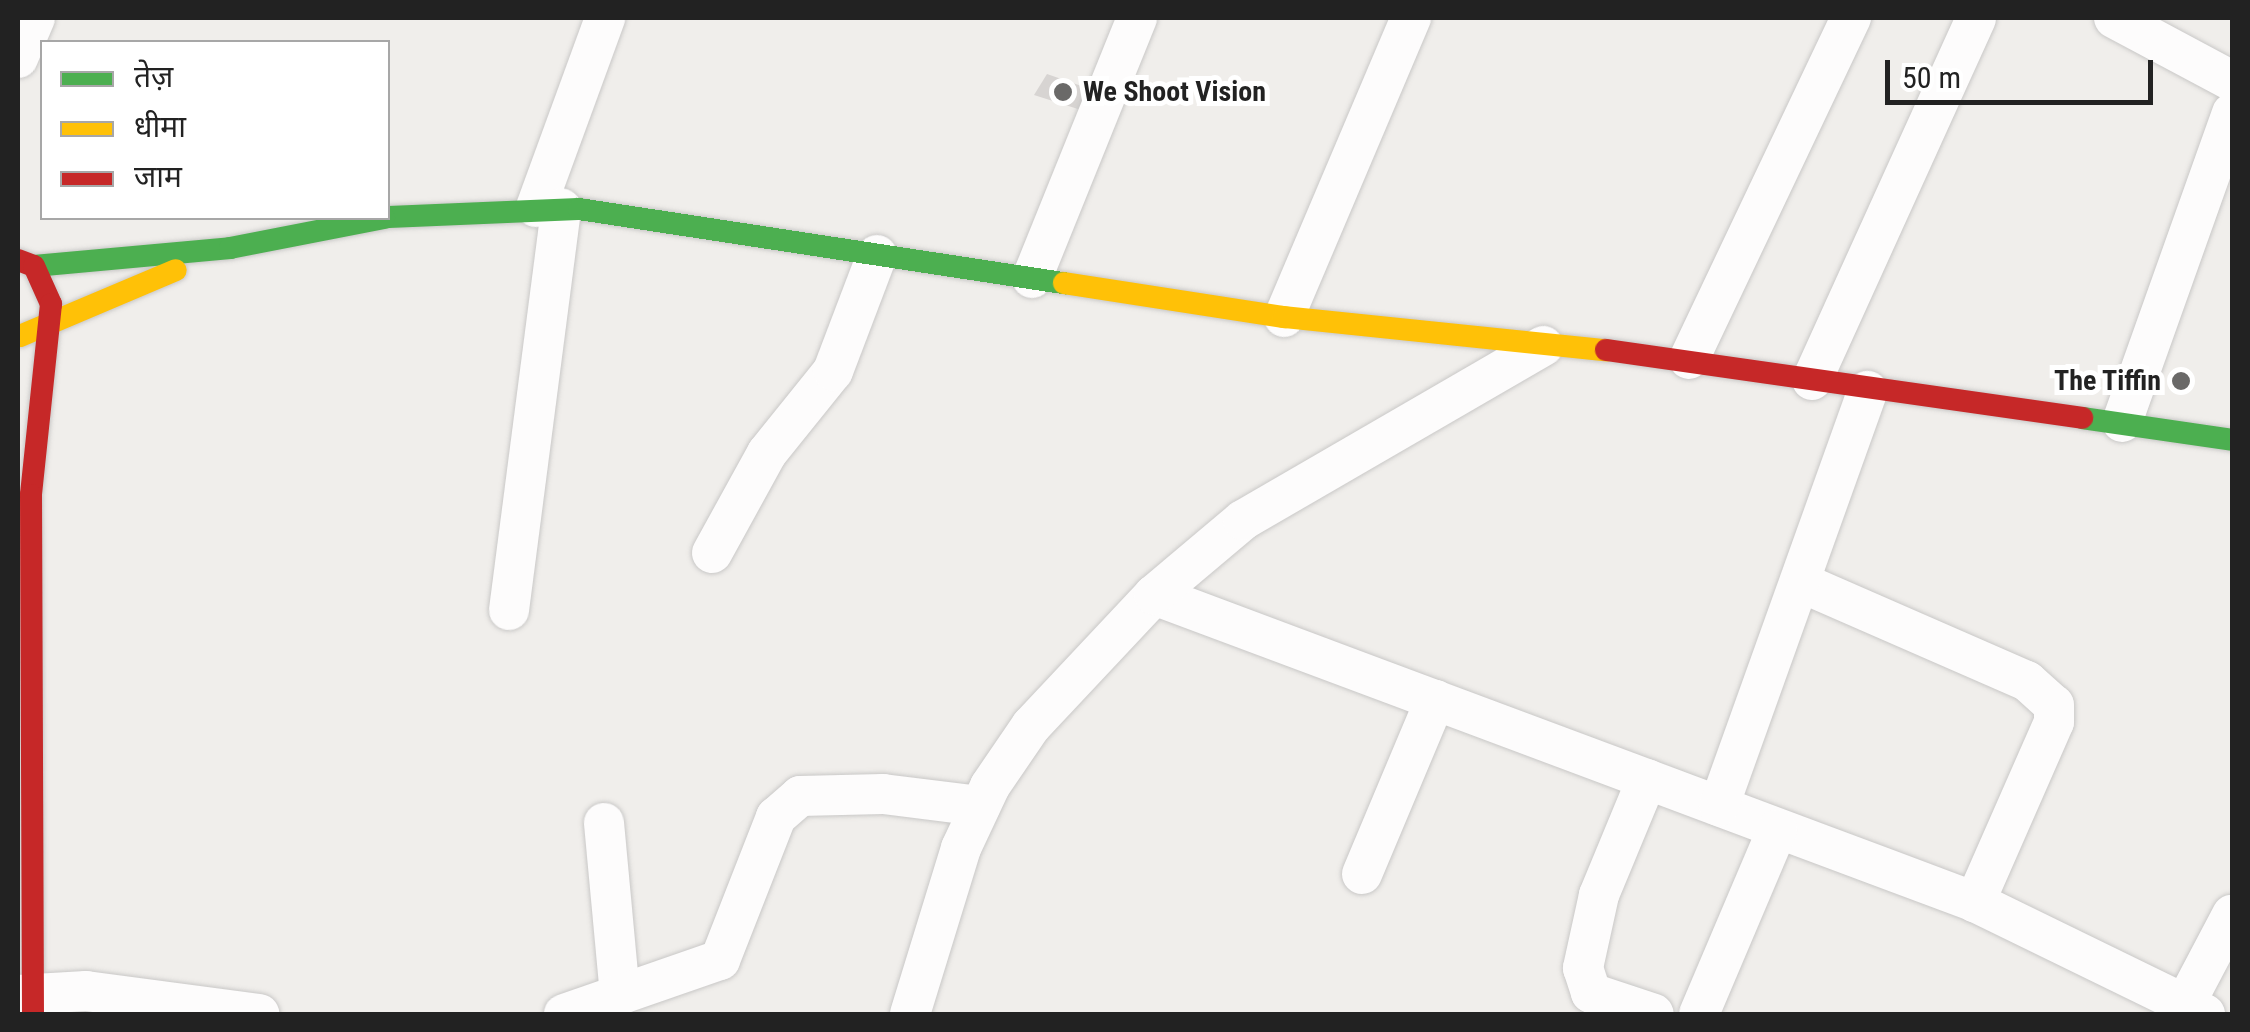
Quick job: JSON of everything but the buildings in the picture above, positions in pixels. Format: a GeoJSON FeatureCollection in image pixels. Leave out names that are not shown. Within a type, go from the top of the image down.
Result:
{"type":"FeatureCollection","features":[{"type":"Feature","properties":{"kind":"street"},"geometry":{"type":"LineString","coordinates":[[18,58],[35,18]]}},
{"type":"Feature","properties":{"kind":"street"},"geometry":{"type":"LineString","coordinates":[[509,610],[548,208],[605,18]]}},
{"type":"Feature","properties":{"kind":"street"},"geometry":{"type":"LineString","coordinates":[[1032,278],[1137,18]]}},
{"type":"Feature","properties":{"kind":"street"},"geometry":{"type":"LineString","coordinates":[[1284,316],[1411,18]]}},
{"type":"Feature","properties":{"kind":"street"},"geometry":{"type":"LineString","coordinates":[[1689,359],[1851,18]]}},
{"type":"Feature","properties":{"kind":"street"},"geometry":{"type":"LineString","coordinates":[[1812,380],[1976,18]]}},
{"type":"Feature","properties":{"kind":"street"},"geometry":{"type":"LineString","coordinates":[[2114,18],[2232,81]]}},
{"type":"Feature","properties":{"kind":"street"},"geometry":{"type":"LineString","coordinates":[[2122,422],[2232,112]]}},
{"type":"Feature","properties":{"kind":"street"},"geometry":{"type":"LineString","coordinates":[[390,217],[548,208],[1284,316],[1689,359],[1868,392],[2122,422],[2232,440]]}},
{"type":"Feature","properties":{"kind":"street"},"geometry":{"type":"LineString","coordinates":[[258,1014],[86,991],[28,1000],[31,495],[43,325],[51,304],[26,263],[230,248],[371,220]]}},
{"type":"Feature","properties":{"kind":"street"},"geometry":{"type":"LineString","coordinates":[[18,337],[230,248]]}},
{"type":"Feature","properties":{"kind":"street"},"geometry":{"type":"LineString","coordinates":[[712,553],[766,453],[833,371],[877,255]]}},
{"type":"Feature","properties":{"kind":"street"},"geometry":{"type":"LineString","coordinates":[[915,1013],[980,806],[1031,726],[1154,595],[1244,520],[1543,346]]}},
{"type":"Feature","properties":{"kind":"street"},"geometry":{"type":"LineString","coordinates":[[1719,806],[1868,392]]}},
{"type":"Feature","properties":{"kind":"street"},"geometry":{"type":"LineString","coordinates":[[18,450],[31,495]]}},
{"type":"Feature","properties":{"kind":"street"},"geometry":{"type":"LineString","coordinates":[[1800,582],[2028,681],[2054,705],[2054,722],[1975,902]]}},
{"type":"Feature","properties":{"kind":"street"},"geometry":{"type":"LineString","coordinates":[[1154,595],[1975,902],[2195,1009],[2232,915]]}},
{"type":"Feature","properties":{"kind":"street"},"geometry":{"type":"LineString","coordinates":[[1362,874],[1435,700]]}},
{"type":"Feature","properties":{"kind":"street"},"geometry":{"type":"LineString","coordinates":[[1647,779],[1599,895],[1582,968],[1591,993],[1654,1014]]}},
{"type":"Feature","properties":{"kind":"street"},"geometry":{"type":"LineString","coordinates":[[564,1014],[720,960],[776,817],[800,796],[882,794],[980,806]]}},
{"type":"Feature","properties":{"kind":"street"},"geometry":{"type":"LineString","coordinates":[[604,822],[620,995]]}},
{"type":"Feature","properties":{"kind":"street"},"geometry":{"type":"LineString","coordinates":[[1700,1014],[1776,830]]}},
{"type":"Feature","properties":{"kind":"traffic: fast"},"geometry":{"type":"LineString","coordinates":[[390,217],[579,209],[1064,283]]}},
{"type":"Feature","properties":{"kind":"traffic: fast"},"geometry":{"type":"LineString","coordinates":[[34,266],[230,248],[374,220]]}},
{"type":"Feature","properties":{"kind":"traffic: fast"},"geometry":{"type":"LineString","coordinates":[[2082,418],[2232,440]]}},
{"type":"Feature","properties":{"kind":"traffic: slow"},"geometry":{"type":"LineString","coordinates":[[20,336],[176,270]]}},
{"type":"Feature","properties":{"kind":"traffic: slow"},"geometry":{"type":"LineString","coordinates":[[1064,283],[1284,317],[1606,350]]}},
{"type":"Feature","properties":{"kind":"traffic: jam"},"geometry":{"type":"LineString","coordinates":[[18,260],[34,266],[51,304],[31,495],[33,1014]]}},
{"type":"Feature","properties":{"kind":"traffic: jam"},"geometry":{"type":"LineString","coordinates":[[1606,350],[2082,418]]}},
{"type":"Feature","properties":{"kind":"place","name":"We Shoot Vision"},"geometry":{"type":"Point","coordinates":[1063,92]}},
{"type":"Feature","properties":{"kind":"place","name":"The Tiffin"},"geometry":{"type":"Point","coordinates":[2181,381]}}]}
